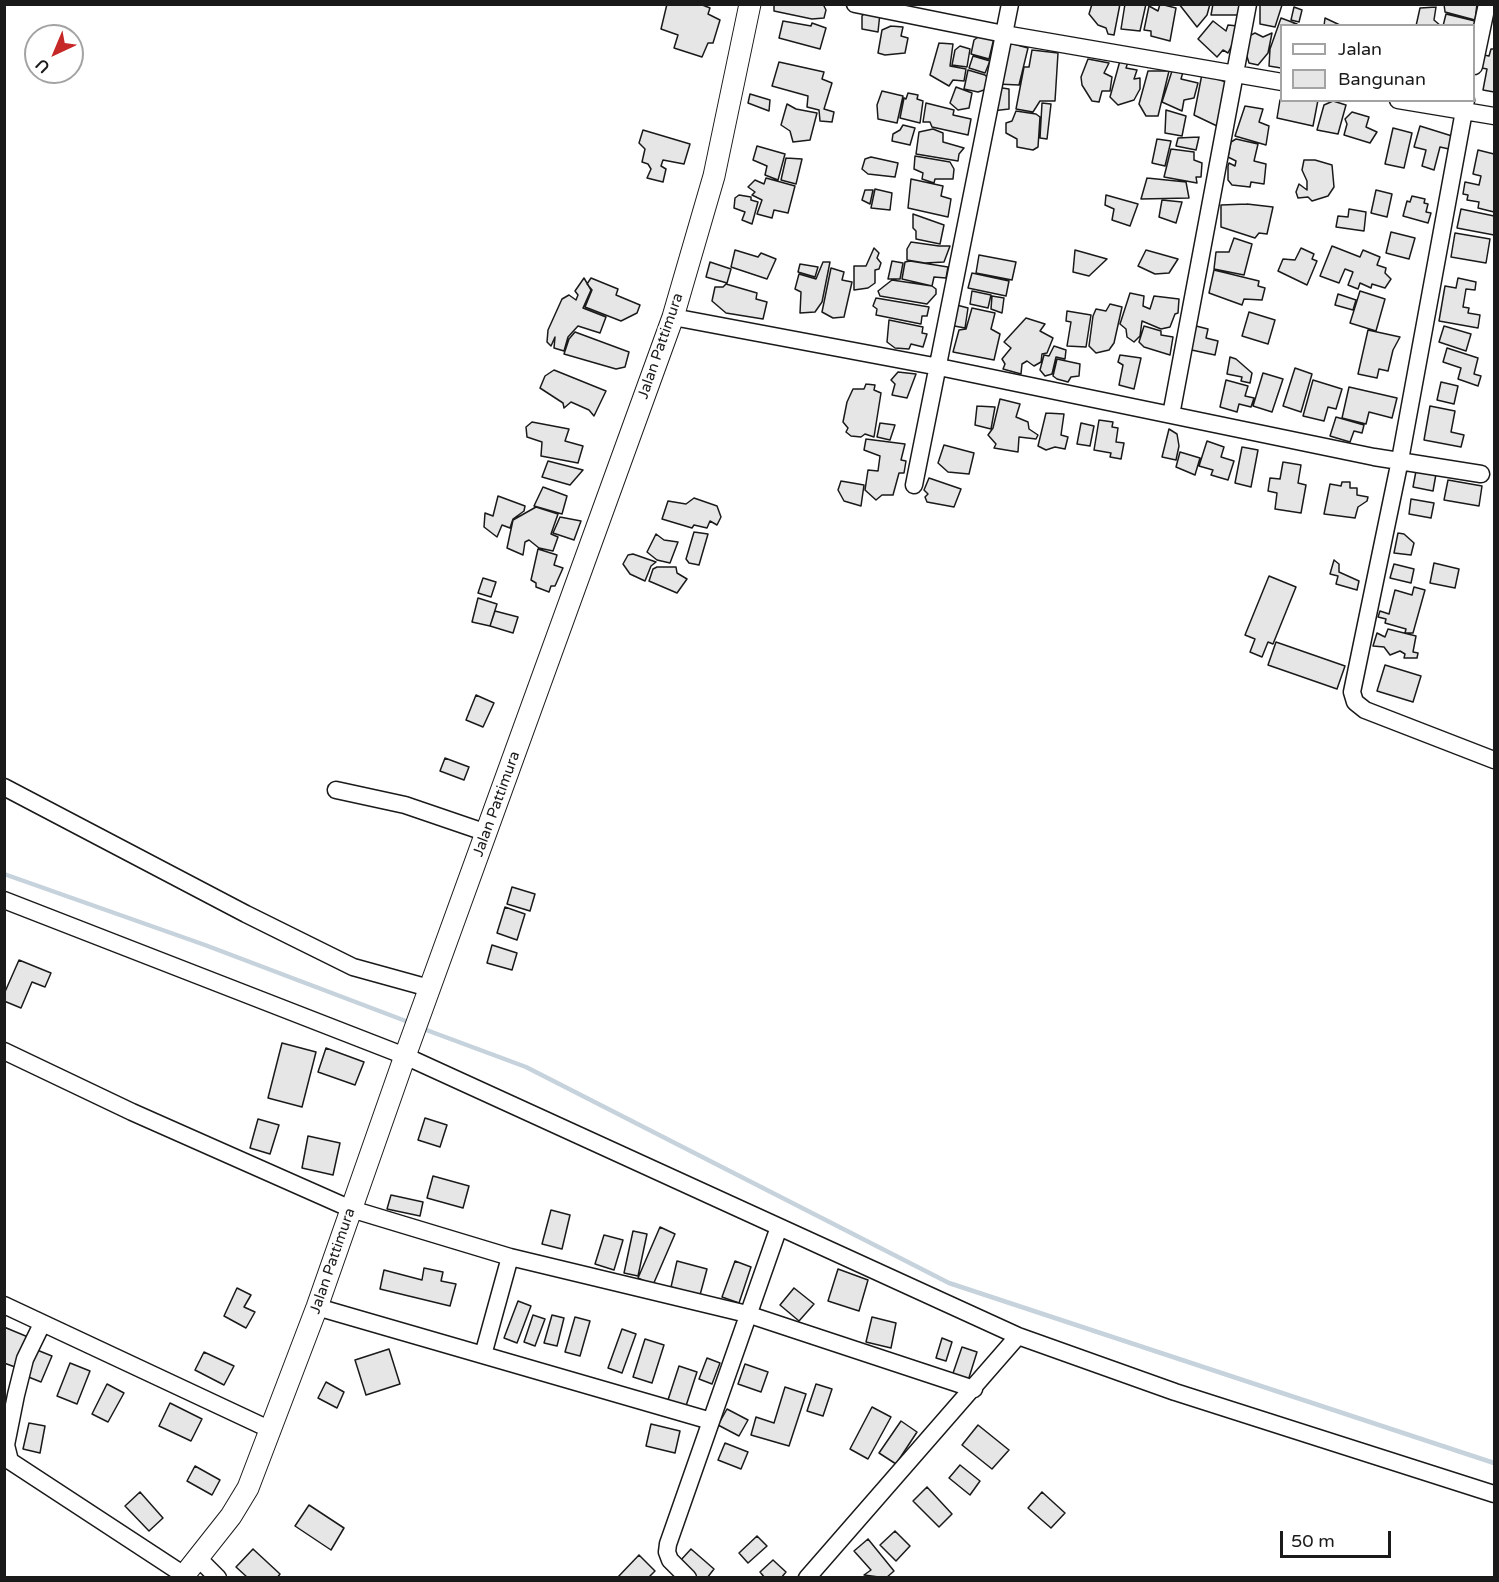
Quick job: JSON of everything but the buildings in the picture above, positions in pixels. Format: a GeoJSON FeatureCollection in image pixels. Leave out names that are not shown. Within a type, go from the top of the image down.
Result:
{"type":"FeatureCollection","features":[{"type":"Feature","properties":{"kind":"main road","name":"Jalan Pattimura"},"geometry":{"type":"LineString","coordinates":[[183,1576],[231,1516],[248,1488],[317,1307],[429,988],[673,317],[714,176],[750,4]]}},
{"type":"Feature","properties":{"kind":"street"},"geometry":{"type":"LineString","coordinates":[[855,4],[1004,34],[1280,82]]}},
{"type":"Feature","properties":{"kind":"street"},"geometry":{"type":"LineString","coordinates":[[914,485],[1010,4]]}},
{"type":"Feature","properties":{"kind":"street"},"geometry":{"type":"LineString","coordinates":[[1171,415],[1248,4]]}},
{"type":"Feature","properties":{"kind":"street"},"geometry":{"type":"LineString","coordinates":[[1475,56],[1486,4]]}},
{"type":"Feature","properties":{"kind":"street"},"geometry":{"type":"LineString","coordinates":[[1420,102],[1465,106],[1494,116]]}},
{"type":"Feature","properties":{"kind":"street"},"geometry":{"type":"LineString","coordinates":[[1465,106],[1400,460],[1353,687],[1353,697],[1365,710],[1494,760]]}},
{"type":"Feature","properties":{"kind":"street"},"geometry":{"type":"LineString","coordinates":[[673,317],[1481,474]]}},
{"type":"Feature","properties":{"kind":"street"},"geometry":{"type":"LineString","coordinates":[[4,787],[246,914],[354,967],[429,988]]}},
{"type":"Feature","properties":{"kind":"street"},"geometry":{"type":"LineString","coordinates":[[336,790],[405,805],[487,832]]}},
{"type":"Feature","properties":{"kind":"street"},"geometry":{"type":"LineString","coordinates":[[4,900],[405,1056],[1018,1336],[1175,1392],[1494,1494]]}},
{"type":"Feature","properties":{"kind":"street"},"geometry":{"type":"LineString","coordinates":[[4,1051],[132,1112],[351,1209],[510,1257],[747,1314],[974,1389]]}},
{"type":"Feature","properties":{"kind":"street"},"geometry":{"type":"LineString","coordinates":[[688,1578],[670,1560],[667,1552],[668,1544],[779,1227]]}},
{"type":"Feature","properties":{"kind":"street"},"geometry":{"type":"LineString","coordinates":[[483,1355],[510,1257]]}},
{"type":"Feature","properties":{"kind":"street"},"geometry":{"type":"LineString","coordinates":[[4,1305],[271,1430]]}},
{"type":"Feature","properties":{"kind":"street"},"geometry":{"type":"LineString","coordinates":[[317,1307],[711,1420]]}},
{"type":"Feature","properties":{"kind":"street"},"geometry":{"type":"LineString","coordinates":[[42,1324],[25,1359],[16,1395],[6,1445],[10,1461],[183,1576]]}},
{"type":"Feature","properties":{"kind":"street"},"geometry":{"type":"LineString","coordinates":[[807,1578],[1018,1336]]}},
{"type":"Feature","properties":{"kind":"street"},"geometry":{"type":"LineString","coordinates":[[198,1558],[218,1578]]}},
{"type":"Feature","properties":{"kind":"waterway"},"geometry":{"type":"LineString","coordinates":[[4,874],[205,945],[411,1023]]}},
{"type":"Feature","properties":{"kind":"waterway"},"geometry":{"type":"LineString","coordinates":[[421,1028],[526,1067],[949,1283],[1494,1463]]}}]}
